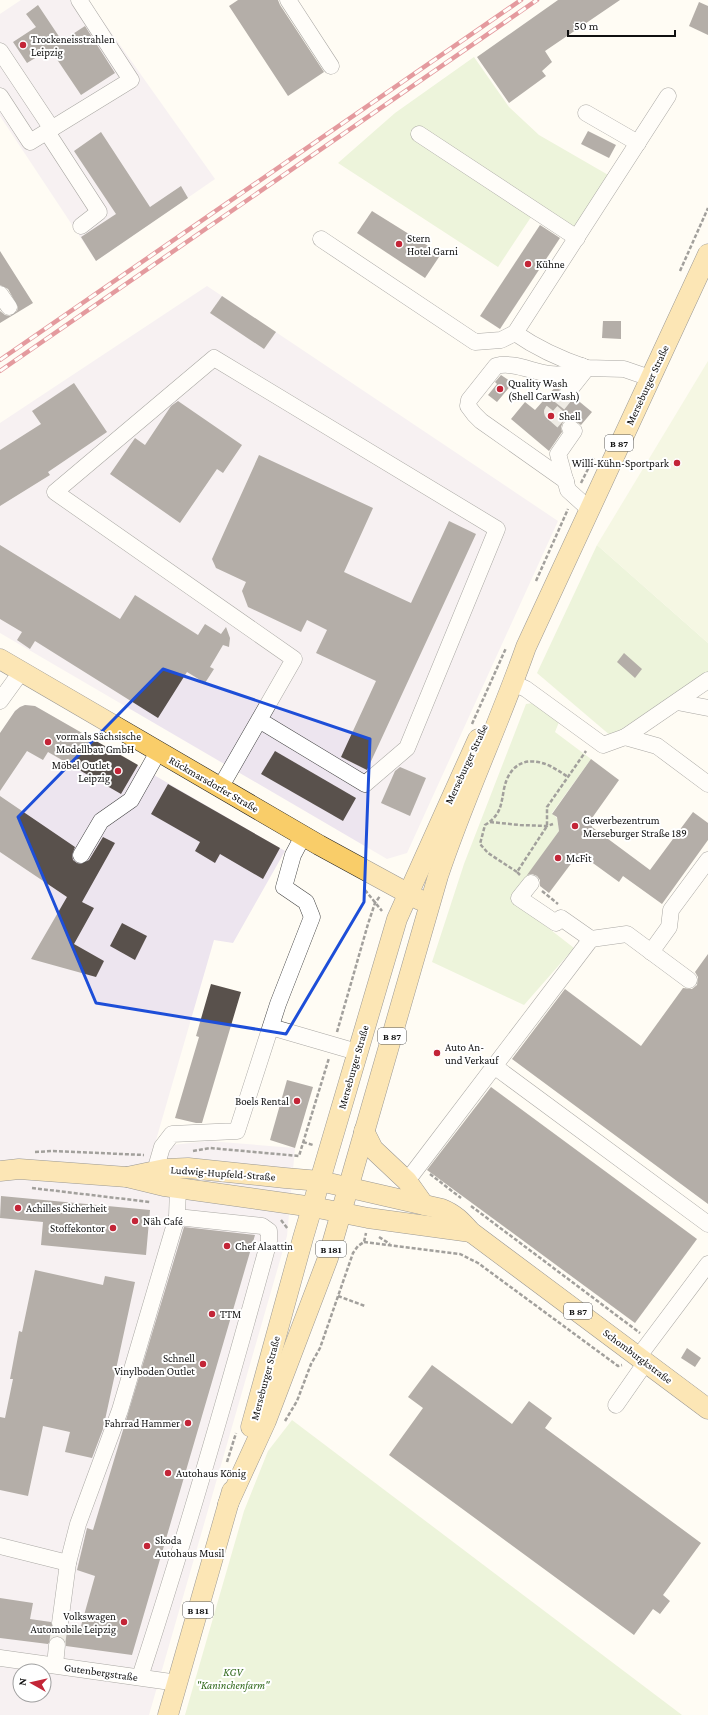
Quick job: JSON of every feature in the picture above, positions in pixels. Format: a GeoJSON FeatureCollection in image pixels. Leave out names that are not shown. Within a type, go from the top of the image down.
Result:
{"type":"FeatureCollection","features":[{"type":"Feature","properties":{"kind":"main road","name":"Merseburger Straße"},"geometry":{"type":"LineString","coordinates":[[168,1715],[357,1052],[397,919],[490,713],[526,647],[708,254]]}},
{"type":"Feature","properties":{"kind":"main road","name":"Merseburger Straße"},"geometry":{"type":"LineString","coordinates":[[228,1504],[266,1421],[328,1258],[429,905],[448,847],[526,647]]}},
{"type":"Feature","properties":{"kind":"main road","name":"Rückmarsdorfer Straße"},"geometry":{"type":"LineString","coordinates":[[0,659],[303,836],[429,905]]}},
{"type":"Feature","properties":{"kind":"main road"},"geometry":{"type":"LineString","coordinates":[[364,1131],[377,1153],[406,1182],[424,1205]]}},
{"type":"Feature","properties":{"kind":"main road","name":"Ludwig-Hupfeld-Straße"},"geometry":{"type":"LineString","coordinates":[[127,1177],[157,1163],[165,1169],[188,1168],[320,1182]]}},
{"type":"Feature","properties":{"kind":"main road","name":"Ludwig-Hupfeld-Straße"},"geometry":{"type":"LineString","coordinates":[[0,1171],[19,1169],[127,1177],[164,1186],[177,1203],[313,1207]]}},
{"type":"Feature","properties":{"kind":"main road","name":"Schomburgkstraße"},"geometry":{"type":"LineString","coordinates":[[320,1182],[424,1205],[452,1213],[471,1232],[708,1409]]}},
{"type":"Feature","properties":{"kind":"main road","name":"Schomburgkstraße"},"geometry":{"type":"LineString","coordinates":[[313,1207],[375,1219],[471,1232]]}},
{"type":"Feature","properties":{"kind":"street"},"geometry":{"type":"LineString","coordinates":[[0,96],[30,142],[131,80],[79,0]]}},
{"type":"Feature","properties":{"kind":"street"},"geometry":{"type":"LineString","coordinates":[[288,0],[331,66]]}},
{"type":"Feature","properties":{"kind":"street"},"geometry":{"type":"LineString","coordinates":[[0,51],[99,212],[81,226]]}},
{"type":"Feature","properties":{"kind":"street"},"geometry":{"type":"LineString","coordinates":[[322,239],[475,342],[502,340],[515,334],[668,96]]}},
{"type":"Feature","properties":{"kind":"street"},"geometry":{"type":"LineString","coordinates":[[586,113],[638,143]]}},
{"type":"Feature","properties":{"kind":"street"},"geometry":{"type":"LineString","coordinates":[[419,134],[577,238]]}},
{"type":"Feature","properties":{"kind":"street"},"geometry":{"type":"LineString","coordinates":[[515,334],[534,347],[555,357],[584,367],[624,369],[650,378]]}},
{"type":"Feature","properties":{"kind":"street"},"geometry":{"type":"LineString","coordinates":[[220,788],[259,720],[294,659],[55,492],[214,358],[497,529],[407,748],[365,784],[259,720]]}},
{"type":"Feature","properties":{"kind":"street"},"geometry":{"type":"LineString","coordinates":[[584,367],[562,374],[546,373],[510,365],[496,366],[469,400],[468,406],[486,425],[567,486],[589,509]]}},
{"type":"Feature","properties":{"kind":"street"},"geometry":{"type":"LineString","coordinates":[[568,392],[584,367]]}},
{"type":"Feature","properties":{"kind":"street"},"geometry":{"type":"LineString","coordinates":[[567,486],[558,454],[574,431],[570,428]]}},
{"type":"Feature","properties":{"kind":"street"},"geometry":{"type":"LineString","coordinates":[[1,698],[21,672]]}},
{"type":"Feature","properties":{"kind":"street"},"geometry":{"type":"LineString","coordinates":[[513,683],[526,690],[603,745],[626,737],[708,680]]}},
{"type":"Feature","properties":{"kind":"street"},"geometry":{"type":"LineString","coordinates":[[677,702],[708,708]]}},
{"type":"Feature","properties":{"kind":"street"},"geometry":{"type":"LineString","coordinates":[[626,737],[657,746],[708,784]]}},
{"type":"Feature","properties":{"kind":"street"},"geometry":{"type":"LineString","coordinates":[[81,854],[101,822],[131,800],[158,752]]}},
{"type":"Feature","properties":{"kind":"street"},"geometry":{"type":"LineString","coordinates":[[157,1163],[162,1147],[172,1134],[237,1131],[278,1004],[312,917],[306,902],[284,887],[292,855],[303,836]]}},
{"type":"Feature","properties":{"kind":"street"},"geometry":{"type":"LineString","coordinates":[[651,952],[669,927],[671,910],[708,860]]}},
{"type":"Feature","properties":{"kind":"street"},"geometry":{"type":"LineString","coordinates":[[530,883],[519,898],[556,923],[561,918],[591,939],[627,934],[689,980]]}},
{"type":"Feature","properties":{"kind":"street"},"geometry":{"type":"LineString","coordinates":[[406,1182],[591,939]]}},
{"type":"Feature","properties":{"kind":"street"},"geometry":{"type":"LineString","coordinates":[[271,1027],[357,1052]]}},
{"type":"Feature","properties":{"kind":"street"},"geometry":{"type":"LineString","coordinates":[[494,1066],[708,1224]]}},
{"type":"Feature","properties":{"kind":"street"},"geometry":{"type":"LineString","coordinates":[[60,1624],[68,1563],[78,1524],[120,1410],[177,1203],[262,1226],[269,1231],[269,1241],[207,1462],[140,1677]]}},
{"type":"Feature","properties":{"kind":"street"},"geometry":{"type":"LineString","coordinates":[[616,1405],[651,1341],[708,1264]]}},
{"type":"Feature","properties":{"kind":"street"},"geometry":{"type":"LineString","coordinates":[[0,1546],[68,1563]]}},
{"type":"Feature","properties":{"kind":"street"},"geometry":{"type":"LineString","coordinates":[[55,1666],[57,1645]]}},
{"type":"Feature","properties":{"kind":"street","name":"Gutenbergstraße"},"geometry":{"type":"LineString","coordinates":[[0,1658],[178,1683]]}},
{"type":"Feature","properties":{"kind":"path"},"geometry":{"type":"LineString","coordinates":[[517,872],[547,826],[547,807],[594,739]]}},
{"type":"Feature","properties":{"kind":"path"},"geometry":{"type":"LineString","coordinates":[[560,905],[517,872],[488,853],[480,844],[485,825],[490,822],[501,806],[508,777],[515,766],[529,761],[549,765],[568,777]]}},
{"type":"Feature","properties":{"kind":"path"},"geometry":{"type":"LineString","coordinates":[[490,822],[547,826],[553,824]]}},
{"type":"Feature","properties":{"kind":"path"},"geometry":{"type":"LineString","coordinates":[[359,886],[365,889],[385,914],[397,919]]}},
{"type":"Feature","properties":{"kind":"path"},"geometry":{"type":"LineString","coordinates":[[188,1151],[210,1148],[261,1153]]}},
{"type":"Feature","properties":{"kind":"path"},"geometry":{"type":"LineString","coordinates":[[32,1152],[53,1151],[128,1155],[157,1163]]}},
{"type":"Feature","properties":{"kind":"path"},"geometry":{"type":"LineString","coordinates":[[28,1187],[177,1203]]}},
{"type":"Feature","properties":{"kind":"path"},"geometry":{"type":"LineString","coordinates":[[460,1198],[651,1341]]}},
{"type":"Feature","properties":{"kind":"path"},"geometry":{"type":"LineString","coordinates":[[364,1242],[460,1254],[478,1263],[618,1366],[642,1359]]}},
{"type":"Feature","properties":{"kind":"path"},"geometry":{"type":"LineString","coordinates":[[338,1296],[365,1306]]}},
{"type":"Feature","properties":{"kind":"highlighted area"},"geometry":{"type":"Polygon","coordinates":[[[163,669],[370,739],[364,902],[286,1034],[96,1003],[18,817],[163,669]]]}},
{"type":"Feature","properties":{"kind":"shaded area"},"geometry":{"type":"Polygon","coordinates":[[[21,0],[88,0],[215,179],[96,261],[0,116],[0,14],[21,0]]]}},
{"type":"Feature","properties":{"kind":"shaded area"},"geometry":{"type":"Polygon","coordinates":[[[207,286],[558,521],[407,853],[387,859],[0,633],[0,423],[207,286]]]}},
{"type":"Feature","properties":{"kind":"shaded area"},"geometry":{"type":"Polygon","coordinates":[[[25,705],[35,706],[285,851],[233,943],[214,940],[154,1147],[208,1141],[295,1148],[287,1236],[149,1715],[0,1715],[0,733],[15,711],[25,705]]]}},
{"type":"Feature","properties":{"kind":"green space"},"geometry":{"type":"Polygon","coordinates":[[[474,57],[509,107],[539,135],[610,176],[574,232],[537,208],[498,267],[338,163],[395,113],[474,57]]]}},
{"type":"Feature","properties":{"kind":"green space","name":"Willi-Kühn-Sportpark"},"geometry":{"type":"Polygon","coordinates":[[[708,361],[708,643],[597,545],[708,361]]]}},
{"type":"Feature","properties":{"kind":"green space"},"geometry":{"type":"Polygon","coordinates":[[[597,545],[708,643],[708,672],[611,736],[537,673],[597,545]]]}},
{"type":"Feature","properties":{"kind":"green space"},"geometry":{"type":"Polygon","coordinates":[[[533,703],[559,722],[555,732],[591,759],[552,813],[557,818],[559,831],[511,899],[574,948],[524,1005],[432,962],[464,864],[526,704],[533,703]]]}},
{"type":"Feature","properties":{"kind":"green space","name":"KGV \"Kaninchenfarm\""},"geometry":{"type":"Polygon","coordinates":[[[292,1420],[682,1715],[185,1715],[244,1511],[268,1451],[292,1420]]]}},
{"type":"Feature","properties":{"kind":"building"},"geometry":{"type":"Polygon","coordinates":[[[238,0],[278,0],[324,72],[288,96],[229,6],[238,0]]]}},
{"type":"Feature","properties":{"kind":"building"},"geometry":{"type":"Polygon","coordinates":[[[558,0],[620,0],[545,51],[552,62],[542,71],[546,76],[509,103],[477,57],[558,0]]]}},
{"type":"Feature","properties":{"kind":"building"},"geometry":{"type":"Polygon","coordinates":[[[699,2],[708,6],[708,35],[689,26],[699,2]]]}},
{"type":"Feature","properties":{"kind":"building"},"geometry":{"type":"Polygon","coordinates":[[[38,5],[62,41],[85,26],[115,73],[81,95],[50,49],[27,63],[13,42],[36,27],[26,14],[38,5]]]}},
{"type":"Feature","properties":{"kind":"building"},"geometry":{"type":"Polygon","coordinates":[[[588,131],[616,145],[609,158],[581,144],[588,131]]]}},
{"type":"Feature","properties":{"kind":"building"},"geometry":{"type":"Polygon","coordinates":[[[101,132],[150,207],[181,186],[188,198],[96,261],[81,237],[116,214],[74,151],[101,132]]]}},
{"type":"Feature","properties":{"kind":"building","name":"Stern Hotel Garni"},"geometry":{"type":"Polygon","coordinates":[[[372,211],[441,254],[425,278],[357,233],[372,211]]]}},
{"type":"Feature","properties":{"kind":"building","name":"Kühne"},"geometry":{"type":"Polygon","coordinates":[[[540,225],[560,238],[500,329],[480,316],[540,225]]]}},
{"type":"Feature","properties":{"kind":"building"},"geometry":{"type":"Polygon","coordinates":[[[0,251],[33,303],[0,323],[0,311],[5,315],[10,316],[17,311],[18,307],[8,289],[0,285],[0,251]]]}},
{"type":"Feature","properties":{"kind":"building"},"geometry":{"type":"Polygon","coordinates":[[[222,296],[276,332],[264,349],[210,313],[222,296]]]}},
{"type":"Feature","properties":{"kind":"building"},"geometry":{"type":"Polygon","coordinates":[[[603,321],[621,321],[621,339],[602,338],[603,321]]]}},
{"type":"Feature","properties":{"kind":"building","name":"Quality Wash (Shell CarWash)"},"geometry":{"type":"Polygon","coordinates":[[[501,375],[513,383],[497,402],[488,395],[497,384],[495,382],[501,375]]]}},
{"type":"Feature","properties":{"kind":"building"},"geometry":{"type":"Polygon","coordinates":[[[74,383],[107,432],[48,472],[50,475],[0,506],[0,450],[41,424],[32,411],[74,383]]]}},
{"type":"Feature","properties":{"kind":"building","name":"Shell"},"geometry":{"type":"Polygon","coordinates":[[[558,384],[561,386],[559,391],[562,399],[567,401],[575,398],[592,412],[581,425],[572,419],[567,419],[563,422],[561,427],[562,432],[549,451],[511,419],[525,402],[535,410],[558,384]]]}},
{"type":"Feature","properties":{"kind":"building"},"geometry":{"type":"Polygon","coordinates":[[[178,401],[242,445],[223,473],[217,469],[180,523],[110,474],[135,438],[145,445],[171,406],[178,401]]]}},
{"type":"Feature","properties":{"kind":"building"},"geometry":{"type":"Polygon","coordinates":[[[259,455],[373,508],[344,572],[411,603],[449,521],[476,534],[367,770],[341,757],[376,681],[316,653],[327,630],[307,620],[301,632],[248,607],[242,591],[246,582],[216,568],[212,559],[259,455]]]}},
{"type":"Feature","properties":{"kind":"building"},"geometry":{"type":"Polygon","coordinates":[[[0,545],[120,619],[135,595],[198,635],[205,624],[221,634],[226,627],[230,638],[229,647],[223,645],[210,667],[214,669],[205,683],[187,672],[158,718],[35,641],[30,649],[17,640],[22,632],[0,619],[0,545]]]}},
{"type":"Feature","properties":{"kind":"building"},"geometry":{"type":"Polygon","coordinates":[[[624,653],[642,669],[635,678],[617,662],[624,653]]]}},
{"type":"Feature","properties":{"kind":"building","name":"vormals Sächsische Modellbau GmbH"},"geometry":{"type":"Polygon","coordinates":[[[25,705],[35,706],[138,765],[121,794],[48,752],[43,760],[27,751],[0,791],[0,733],[15,711],[25,705]]]}},
{"type":"Feature","properties":{"kind":"building"},"geometry":{"type":"Polygon","coordinates":[[[275,751],[356,798],[343,821],[261,774],[275,751]]]}},
{"type":"Feature","properties":{"kind":"building","name":"Gewerbezentrum Merseburger Straße 189"},"geometry":{"type":"Polygon","coordinates":[[[591,759],[619,780],[592,818],[592,827],[650,870],[693,812],[708,823],[708,840],[662,904],[623,876],[619,882],[579,853],[549,893],[540,886],[540,880],[537,876],[532,874],[527,875],[559,831],[557,817],[552,814],[591,759]]]}},
{"type":"Feature","properties":{"kind":"building"},"geometry":{"type":"Polygon","coordinates":[[[400,767],[426,778],[410,816],[381,803],[395,771],[400,767]]]}},
{"type":"Feature","properties":{"kind":"building"},"geometry":{"type":"Polygon","coordinates":[[[168,784],[280,848],[263,879],[220,854],[215,863],[195,851],[200,842],[151,814],[168,784]]]}},
{"type":"Feature","properties":{"kind":"building"},"geometry":{"type":"Polygon","coordinates":[[[0,796],[75,847],[72,855],[73,860],[77,863],[81,864],[89,860],[103,837],[115,843],[82,902],[94,908],[74,944],[104,961],[96,977],[31,959],[67,897],[0,852],[0,796]]]}},
{"type":"Feature","properties":{"kind":"building"},"geometry":{"type":"Polygon","coordinates":[[[122,923],[147,936],[135,960],[110,946],[122,923]]]}},
{"type":"Feature","properties":{"kind":"building"},"geometry":{"type":"Polygon","coordinates":[[[708,954],[708,1204],[512,1059],[565,989],[641,1046],[683,988],[692,989],[697,985],[698,977],[695,972],[708,954]]]}},
{"type":"Feature","properties":{"kind":"building"},"geometry":{"type":"Polygon","coordinates":[[[211,984],[241,992],[202,1123],[196,1123],[175,1118],[199,1037],[196,1036],[211,984]]]}},
{"type":"Feature","properties":{"kind":"building"},"geometry":{"type":"Polygon","coordinates":[[[287,1080],[313,1087],[295,1148],[270,1140],[287,1080]]]}},
{"type":"Feature","properties":{"kind":"building"},"geometry":{"type":"Polygon","coordinates":[[[491,1087],[697,1239],[635,1323],[427,1170],[491,1087]]]}},
{"type":"Feature","properties":{"kind":"building"},"geometry":{"type":"Polygon","coordinates":[[[1,1196],[150,1210],[146,1255],[41,1245],[43,1222],[0,1218],[1,1196]]]}},
{"type":"Feature","properties":{"kind":"building"},"geometry":{"type":"Polygon","coordinates":[[[184,1227],[255,1235],[132,1655],[66,1646],[65,1641],[58,1636],[53,1637],[48,1644],[0,1638],[0,1598],[33,1603],[30,1619],[51,1622],[54,1630],[58,1632],[64,1632],[69,1625],[81,1626],[95,1576],[77,1570],[87,1528],[93,1530],[184,1227]]]}},
{"type":"Feature","properties":{"kind":"building"},"geometry":{"type":"Polygon","coordinates":[[[35,1270],[103,1285],[105,1276],[135,1282],[103,1429],[92,1458],[65,1452],[70,1432],[43,1426],[28,1496],[0,1490],[0,1417],[5,1418],[13,1379],[10,1379],[19,1331],[22,1332],[35,1270]]]}},
{"type":"Feature","properties":{"kind":"building"},"geometry":{"type":"Polygon","coordinates":[[[687,1348],[701,1358],[695,1367],[681,1358],[687,1348]]]}},
{"type":"Feature","properties":{"kind":"building"},"geometry":{"type":"Polygon","coordinates":[[[432,1365],[512,1424],[529,1401],[552,1418],[545,1428],[701,1543],[663,1595],[670,1601],[660,1614],[653,1609],[634,1635],[389,1455],[423,1408],[408,1397],[432,1365]]]}},
{"type":"Feature","properties":{"kind":"tunnel"},"geometry":{"type":"LineString","coordinates":[[568,392],[552,412],[570,428]]}},
{"type":"Feature","properties":{"kind":"tunnel"},"geometry":{"type":"LineString","coordinates":[[57,1645],[60,1623]]}},
{"type":"Feature","properties":{"kind":"railway"},"geometry":{"type":"LineString","coordinates":[[0,360],[521,0]]}},
{"type":"Feature","properties":{"kind":"railway"},"geometry":{"type":"LineString","coordinates":[[0,371],[537,0]]}},
{"type":"Feature","properties":{"kind":"place","name":"Trockeneisstrahlen Leipzig"},"geometry":{"type":"Point","coordinates":[23,45]}},
{"type":"Feature","properties":{"kind":"place","name":"Stern Hotel Garni"},"geometry":{"type":"Point","coordinates":[399,244]}},
{"type":"Feature","properties":{"kind":"place","name":"Kühne"},"geometry":{"type":"Point","coordinates":[528,264]}},
{"type":"Feature","properties":{"kind":"place","name":"Quality Wash (Shell CarWash)"},"geometry":{"type":"Point","coordinates":[500,389]}},
{"type":"Feature","properties":{"kind":"place","name":"Shell"},"geometry":{"type":"Point","coordinates":[551,416]}},
{"type":"Feature","properties":{"kind":"place","name":"Willi-Kühn-Sportpark"},"geometry":{"type":"Point","coordinates":[677,463]}},
{"type":"Feature","properties":{"kind":"place","name":"vormals Sächsische Modellbau GmbH"},"geometry":{"type":"Point","coordinates":[48,742]}},
{"type":"Feature","properties":{"kind":"place","name":"Möbel Outlet Leipzig"},"geometry":{"type":"Point","coordinates":[118,771]}},
{"type":"Feature","properties":{"kind":"place","name":"Gewerbezentrum Merseburger Straße 189"},"geometry":{"type":"Point","coordinates":[575,826]}},
{"type":"Feature","properties":{"kind":"place","name":"McFit"},"geometry":{"type":"Point","coordinates":[558,858]}},
{"type":"Feature","properties":{"kind":"place","name":"Auto An- und Verkauf"},"geometry":{"type":"Point","coordinates":[437,1053]}},
{"type":"Feature","properties":{"kind":"place","name":"Boels Rental"},"geometry":{"type":"Point","coordinates":[297,1101]}},
{"type":"Feature","properties":{"kind":"place","name":"Achilles Sicherheit"},"geometry":{"type":"Point","coordinates":[18,1208]}},
{"type":"Feature","properties":{"kind":"place","name":"Näh Café"},"geometry":{"type":"Point","coordinates":[135,1221]}},
{"type":"Feature","properties":{"kind":"place","name":"Stoffekontor"},"geometry":{"type":"Point","coordinates":[113,1228]}},
{"type":"Feature","properties":{"kind":"place","name":"Chef Alaattin"},"geometry":{"type":"Point","coordinates":[227,1246]}},
{"type":"Feature","properties":{"kind":"place","name":"TTM"},"geometry":{"type":"Point","coordinates":[212,1314]}},
{"type":"Feature","properties":{"kind":"place","name":"Schnell Vinylboden Outlet"},"geometry":{"type":"Point","coordinates":[203,1364]}},
{"type":"Feature","properties":{"kind":"place","name":"Fahrrad Hammer"},"geometry":{"type":"Point","coordinates":[188,1423]}},
{"type":"Feature","properties":{"kind":"place","name":"Autohaus König"},"geometry":{"type":"Point","coordinates":[168,1473]}},
{"type":"Feature","properties":{"kind":"place","name":"Skoda Autohaus Musil"},"geometry":{"type":"Point","coordinates":[147,1546]}},
{"type":"Feature","properties":{"kind":"place","name":"Volkswagen Automobile Leipzig"},"geometry":{"type":"Point","coordinates":[124,1622]}}]}
